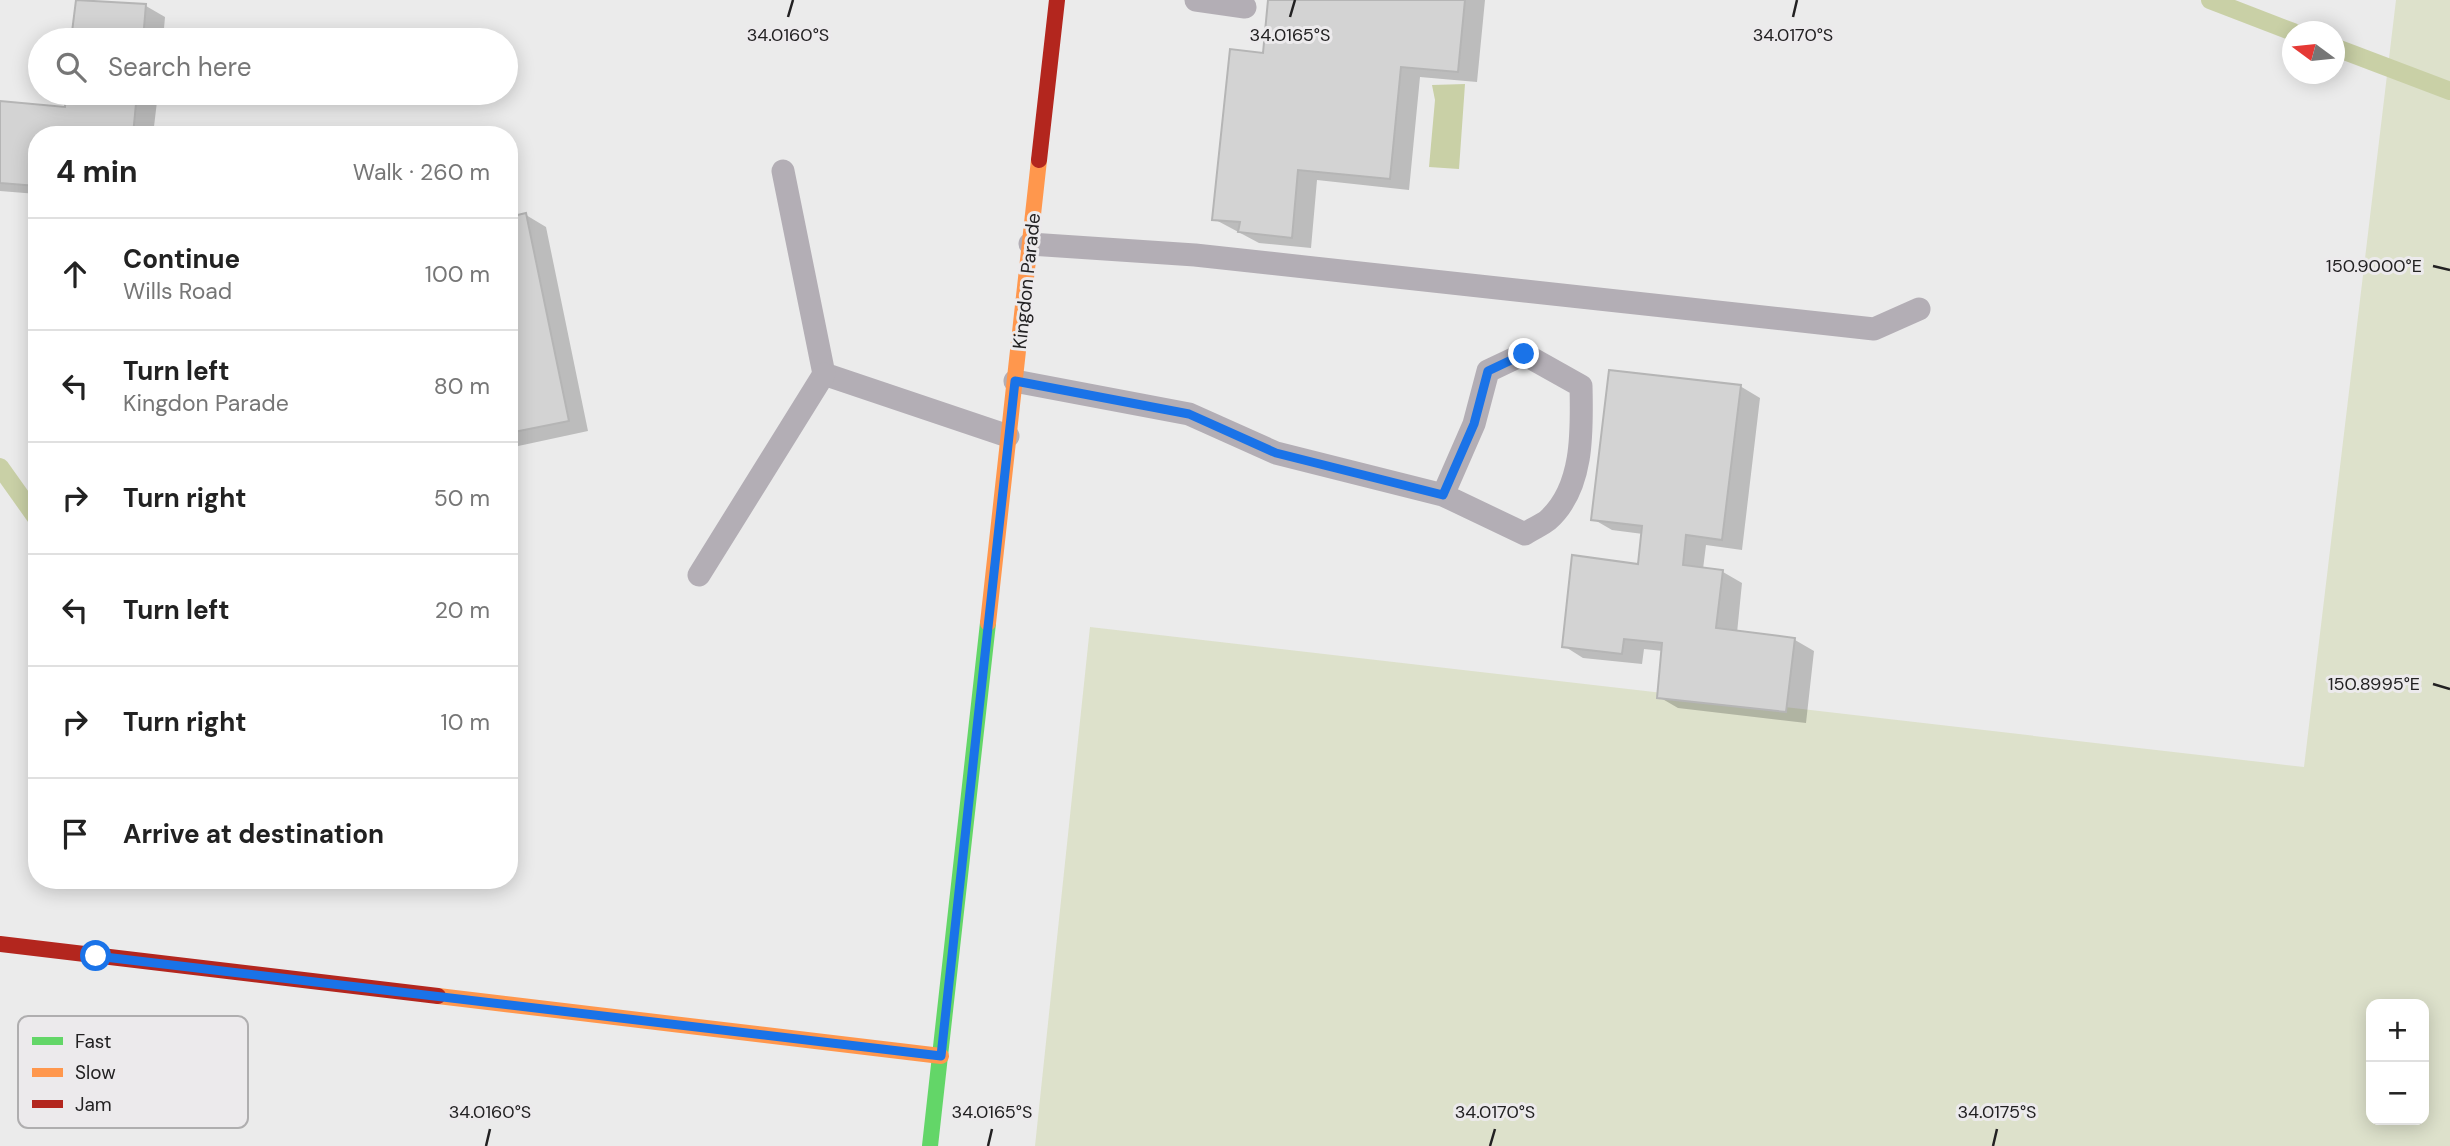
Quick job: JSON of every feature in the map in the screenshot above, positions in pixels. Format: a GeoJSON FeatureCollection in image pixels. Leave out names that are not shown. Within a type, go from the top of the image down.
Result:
{"type":"FeatureCollection","features":[{"type":"Feature","properties":{"kind":"street","name":"Kingdon Parade"},"geometry":{"type":"LineString","coordinates":[[929,1146],[1057,0]]}},
{"type":"Feature","properties":{"kind":"street"},"geometry":{"type":"LineString","coordinates":[[0,944],[941,1056]]}},
{"type":"Feature","properties":{"kind":"lane"},"geometry":{"type":"LineString","coordinates":[[1196,0],[1245,7]]}},
{"type":"Feature","properties":{"kind":"lane"},"geometry":{"type":"LineString","coordinates":[[699,575],[824,374],[783,171]]}},
{"type":"Feature","properties":{"kind":"lane"},"geometry":{"type":"LineString","coordinates":[[1030,244],[1195,255],[1874,329],[1919,309]]}},
{"type":"Feature","properties":{"kind":"lane"},"geometry":{"type":"LineString","coordinates":[[1015,381],[1189,414],[1276,453],[1443,495],[1525,534],[1549,519],[1571,486],[1583,434],[1581,386],[1524,354],[1488,371],[1474,424],[1443,495]]}},
{"type":"Feature","properties":{"kind":"lane"},"geometry":{"type":"LineString","coordinates":[[824,374],[1008,436]]}},
{"type":"Feature","properties":{"kind":"shaded area"},"geometry":{"type":"Polygon","coordinates":[[[2396,0],[2450,0],[2450,1146],[1035,1146],[1090,627],[2304,767],[2396,0]]]}},
{"type":"Feature","properties":{"kind":"shaded area"},"geometry":{"type":"Polygon","coordinates":[[[1465,84],[1459,169],[1429,167],[1435,100],[1432,85],[1465,84]]]}},
{"type":"Feature","properties":{"kind":"building"},"geometry":{"type":"Polygon","coordinates":[[[76,0],[146,4],[144,28],[72,28],[76,0]]]}},
{"type":"Feature","properties":{"kind":"building"},"geometry":{"type":"Polygon","coordinates":[[[1268,0],[1465,0],[1458,72],[1401,67],[1390,179],[1298,170],[1292,238],[1238,232],[1240,222],[1212,220],[1230,49],[1263,53],[1268,0]]]}},
{"type":"Feature","properties":{"kind":"building"},"geometry":{"type":"Polygon","coordinates":[[[0,101],[65,107],[136,105],[134,126],[28,126],[28,185],[0,183],[0,101]]]}},
{"type":"Feature","properties":{"kind":"building"},"geometry":{"type":"Polygon","coordinates":[[[526,213],[569,421],[518,431],[518,215],[526,213]]]}},
{"type":"Feature","properties":{"kind":"building"},"geometry":{"type":"Polygon","coordinates":[[[1609,370],[1741,385],[1722,540],[1686,535],[1683,565],[1723,570],[1716,628],[1795,638],[1786,712],[1657,698],[1662,643],[1624,639],[1622,654],[1562,647],[1572,555],[1638,564],[1642,526],[1591,520],[1609,370]]]}},
{"type":"Feature","properties":{"kind":"waterway"},"geometry":{"type":"LineString","coordinates":[[2210,0],[2282,28]]}},
{"type":"Feature","properties":{"kind":"waterway"},"geometry":{"type":"LineString","coordinates":[[2345,51],[2450,91]]}},
{"type":"Feature","properties":{"kind":"waterway"},"geometry":{"type":"LineString","coordinates":[[0,467],[28,506]]}},
{"type":"Feature","properties":{"kind":"traffic: fast"},"geometry":{"type":"LineString","coordinates":[[930,1146],[988,623]]}},
{"type":"Feature","properties":{"kind":"traffic: slow"},"geometry":{"type":"LineString","coordinates":[[988,623],[1039,160]]}},
{"type":"Feature","properties":{"kind":"traffic: slow"},"geometry":{"type":"LineString","coordinates":[[438,996],[941,1056]]}},
{"type":"Feature","properties":{"kind":"traffic: jam"},"geometry":{"type":"LineString","coordinates":[[1039,160],[1057,0]]}},
{"type":"Feature","properties":{"kind":"traffic: jam"},"geometry":{"type":"LineString","coordinates":[[0,944],[438,996]]}},
{"type":"Feature","properties":{"kind":"route"},"geometry":{"type":"LineString","coordinates":[[96,956],[941,1056],[1015,381],[1189,414],[1276,453],[1443,495],[1474,424],[1488,371],[1524,354]]}}]}
